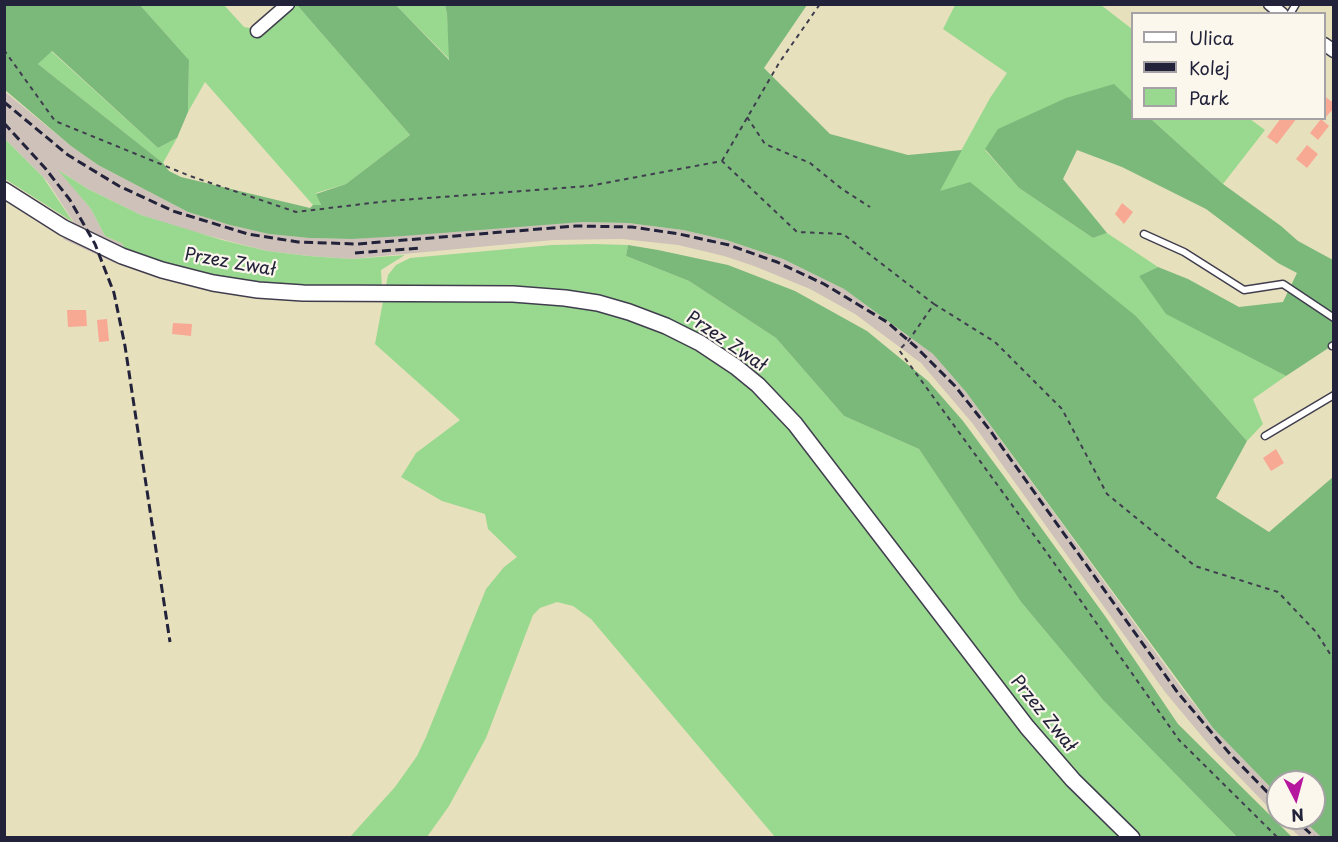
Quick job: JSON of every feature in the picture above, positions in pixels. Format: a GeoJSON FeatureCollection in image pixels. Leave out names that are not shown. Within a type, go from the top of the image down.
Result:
{"type":"FeatureCollection","features":[{"type":"Feature","properties":{"kind":"street"},"geometry":{"type":"LineString","coordinates":[[257,31],[288,4]]}},
{"type":"Feature","properties":{"kind":"street","name":"Przez Zwał"},"geometry":{"type":"LineString","coordinates":[[4,190],[64,228],[122,256],[207,282],[251,289],[292,292],[513,294],[565,298],[598,303],[629,312],[666,326],[700,343],[758,385],[795,424],[1027,727],[1073,780],[1132,837]]}},
{"type":"Feature","properties":{"kind":"lane"},"geometry":{"type":"LineString","coordinates":[[1144,234],[1184,252],[1244,290],[1282,285],[1334,318]]}},
{"type":"Feature","properties":{"kind":"lane"},"geometry":{"type":"LineString","coordinates":[[1265,436],[1334,395]]}},
{"type":"Feature","properties":{"kind":"path"},"geometry":{"type":"LineString","coordinates":[[4,50],[55,121],[190,176],[296,212],[388,201],[589,186],[722,161],[780,63],[820,4]]}},
{"type":"Feature","properties":{"kind":"path"},"geometry":{"type":"LineString","coordinates":[[747,117],[765,144],[810,163],[842,189],[870,207]]}},
{"type":"Feature","properties":{"kind":"path"},"geometry":{"type":"LineString","coordinates":[[722,161],[796,232],[843,234],[934,304],[995,342],[1062,409],[1107,494],[1195,566],[1278,592],[1316,632],[1334,660]]}},
{"type":"Feature","properties":{"kind":"path"},"geometry":{"type":"LineString","coordinates":[[934,304],[909,340],[899,350],[1047,553],[1179,740],[1278,837]]}},
{"type":"Feature","properties":{"kind":"shaded area"},"geometry":{"type":"Polygon","coordinates":[[[4,91],[98,165],[188,212],[230,225],[269,234],[352,239],[530,224],[628,223],[683,230],[726,240],[783,259],[844,289],[933,354],[966,392],[1183,690],[1213,728],[1266,783],[1266,805],[1215,752],[1165,692],[973,424],[921,363],[855,314],[810,289],[724,256],[678,245],[622,239],[553,240],[351,259],[267,251],[183,229],[141,215],[88,189],[60,171],[91,209],[105,236],[123,244],[117,264],[63,239],[73,221],[47,181],[5,139],[4,91]]]}},
{"type":"Feature","properties":{"kind":"shaded area"},"geometry":{"type":"Polygon","coordinates":[[[1292,830],[1314,830],[1321,837],[1300,837],[1292,830]]]}},
{"type":"Feature","properties":{"kind":"green space"},"geometry":{"type":"Polygon","coordinates":[[[5,4],[140,5],[189,60],[188,112],[177,138],[158,148],[52,51],[38,64],[163,163],[169,171],[181,177],[310,208],[313,205],[321,205],[316,194],[346,184],[410,135],[297,5],[396,5],[449,60],[445,5],[807,5],[764,68],[830,134],[908,155],[962,150],[940,191],[970,182],[1137,317],[1247,441],[1216,498],[1269,532],[1333,477],[1333,837],[1321,837],[1314,830],[1326,830],[1326,770],[1266,770],[1266,783],[1213,728],[966,392],[933,354],[844,289],[783,259],[726,240],[683,230],[628,223],[582,222],[352,239],[269,234],[230,225],[188,212],[98,165],[71,146],[5,90],[5,4]]]}},
{"type":"Feature","properties":{"kind":"green space"},"geometry":{"type":"Polygon","coordinates":[[[140,5],[224,5],[244,27],[250,28],[292,5],[297,5],[410,135],[346,184],[316,193],[321,205],[313,205],[205,82],[188,112],[189,60],[140,5]]]}},
{"type":"Feature","properties":{"kind":"green space"},"geometry":{"type":"Polygon","coordinates":[[[396,5],[445,5],[450,60],[396,5]]]}},
{"type":"Feature","properties":{"kind":"green space"},"geometry":{"type":"Polygon","coordinates":[[[955,5],[1101,5],[1131,28],[1131,100],[1114,85],[985,150],[1019,188],[1093,238],[1107,233],[1158,267],[1139,276],[1238,351],[1286,376],[1253,399],[1263,424],[1247,441],[1137,317],[939,191],[990,98],[1007,73],[943,29],[955,5]]]}},
{"type":"Feature","properties":{"kind":"green space"},"geometry":{"type":"Polygon","coordinates":[[[51,51],[158,148],[177,138],[163,163],[38,64],[51,51]]]}},
{"type":"Feature","properties":{"kind":"green space"},"geometry":{"type":"Polygon","coordinates":[[[1114,84],[1131,100],[1131,120],[1152,120],[1223,184],[1298,241],[1333,260],[1333,345],[1286,376],[1166,314],[1139,276],[1158,267],[1188,279],[1239,307],[1283,302],[1297,273],[1278,263],[1206,209],[1122,167],[1077,150],[1063,179],[1107,233],[1093,238],[1019,188],[985,149],[998,129],[1066,98],[1114,84]]]}},
{"type":"Feature","properties":{"kind":"green space"},"geometry":{"type":"Polygon","coordinates":[[[1152,120],[1251,120],[1265,130],[1223,184],[1152,120]]]}},
{"type":"Feature","properties":{"kind":"green space"},"geometry":{"type":"Polygon","coordinates":[[[5,139],[43,177],[73,222],[5,179],[5,139]]]}},
{"type":"Feature","properties":{"kind":"green space"},"geometry":{"type":"Polygon","coordinates":[[[58,170],[88,189],[141,215],[222,240],[267,251],[309,256],[351,259],[405,255],[381,270],[382,288],[239,282],[189,271],[122,250],[123,244],[105,236],[91,209],[58,170]]]}},
{"type":"Feature","properties":{"kind":"green space"},"geometry":{"type":"Polygon","coordinates":[[[552,245],[628,245],[626,256],[689,281],[776,338],[844,416],[919,449],[1021,602],[1103,700],[1237,837],[775,837],[591,619],[573,606],[557,602],[540,608],[533,615],[486,738],[449,806],[427,837],[349,838],[395,787],[417,756],[486,589],[504,567],[517,557],[488,529],[485,514],[442,501],[401,477],[416,453],[460,420],[375,344],[388,275],[396,265],[410,258],[552,245]]]}},
{"type":"Feature","properties":{"kind":"green space"},"geometry":{"type":"Polygon","coordinates":[[[628,245],[658,250],[728,265],[795,291],[867,331],[928,381],[963,421],[1003,475],[1105,616],[1178,724],[1266,811],[1266,830],[1285,830],[1292,837],[1237,837],[1103,700],[1021,602],[919,449],[844,416],[776,338],[689,281],[626,256],[628,245]]]}},
{"type":"Feature","properties":{"kind":"building"},"geometry":{"type":"Polygon","coordinates":[[[1326,97],[1334,103],[1334,108],[1326,117],[1326,97]]]}},
{"type":"Feature","properties":{"kind":"building"},"geometry":{"type":"Polygon","coordinates":[[[1280,120],[1295,120],[1277,144],[1267,137],[1280,120]]]}},
{"type":"Feature","properties":{"kind":"building"},"geometry":{"type":"Polygon","coordinates":[[[1320,120],[1329,126],[1318,140],[1310,133],[1320,120]]]}},
{"type":"Feature","properties":{"kind":"building"},"geometry":{"type":"Polygon","coordinates":[[[1307,145],[1318,154],[1307,168],[1296,159],[1307,145]]]}},
{"type":"Feature","properties":{"kind":"building"},"geometry":{"type":"Polygon","coordinates":[[[1122,203],[1133,212],[1124,224],[1115,214],[1122,203]]]}},
{"type":"Feature","properties":{"kind":"building"},"geometry":{"type":"Polygon","coordinates":[[[67,310],[86,310],[87,326],[68,327],[67,310]]]}},
{"type":"Feature","properties":{"kind":"building"},"geometry":{"type":"Polygon","coordinates":[[[107,319],[109,341],[99,342],[97,320],[107,319]]]}},
{"type":"Feature","properties":{"kind":"building"},"geometry":{"type":"Polygon","coordinates":[[[173,323],[192,324],[191,336],[172,334],[173,323]]]}},
{"type":"Feature","properties":{"kind":"building"},"geometry":{"type":"Polygon","coordinates":[[[1276,449],[1284,463],[1271,471],[1263,458],[1276,449]]]}},
{"type":"Feature","properties":{"kind":"railway"},"geometry":{"type":"LineString","coordinates":[[4,102],[68,155],[119,186],[173,211],[248,234],[298,242],[357,244],[576,226],[632,227],[729,245],[777,262],[824,284],[887,322],[955,386],[989,429],[1178,693],[1230,754],[1266,791]]}},
{"type":"Feature","properties":{"kind":"railway"},"geometry":{"type":"LineString","coordinates":[[4,123],[45,168],[70,200],[95,244],[114,293],[125,346],[170,642]]}},
{"type":"Feature","properties":{"kind":"railway"},"geometry":{"type":"LineString","coordinates":[[355,253],[421,248]]}},
{"type":"Feature","properties":{"kind":"railway"},"geometry":{"type":"LineString","coordinates":[[1307,830],[1315,838]]}}]}
